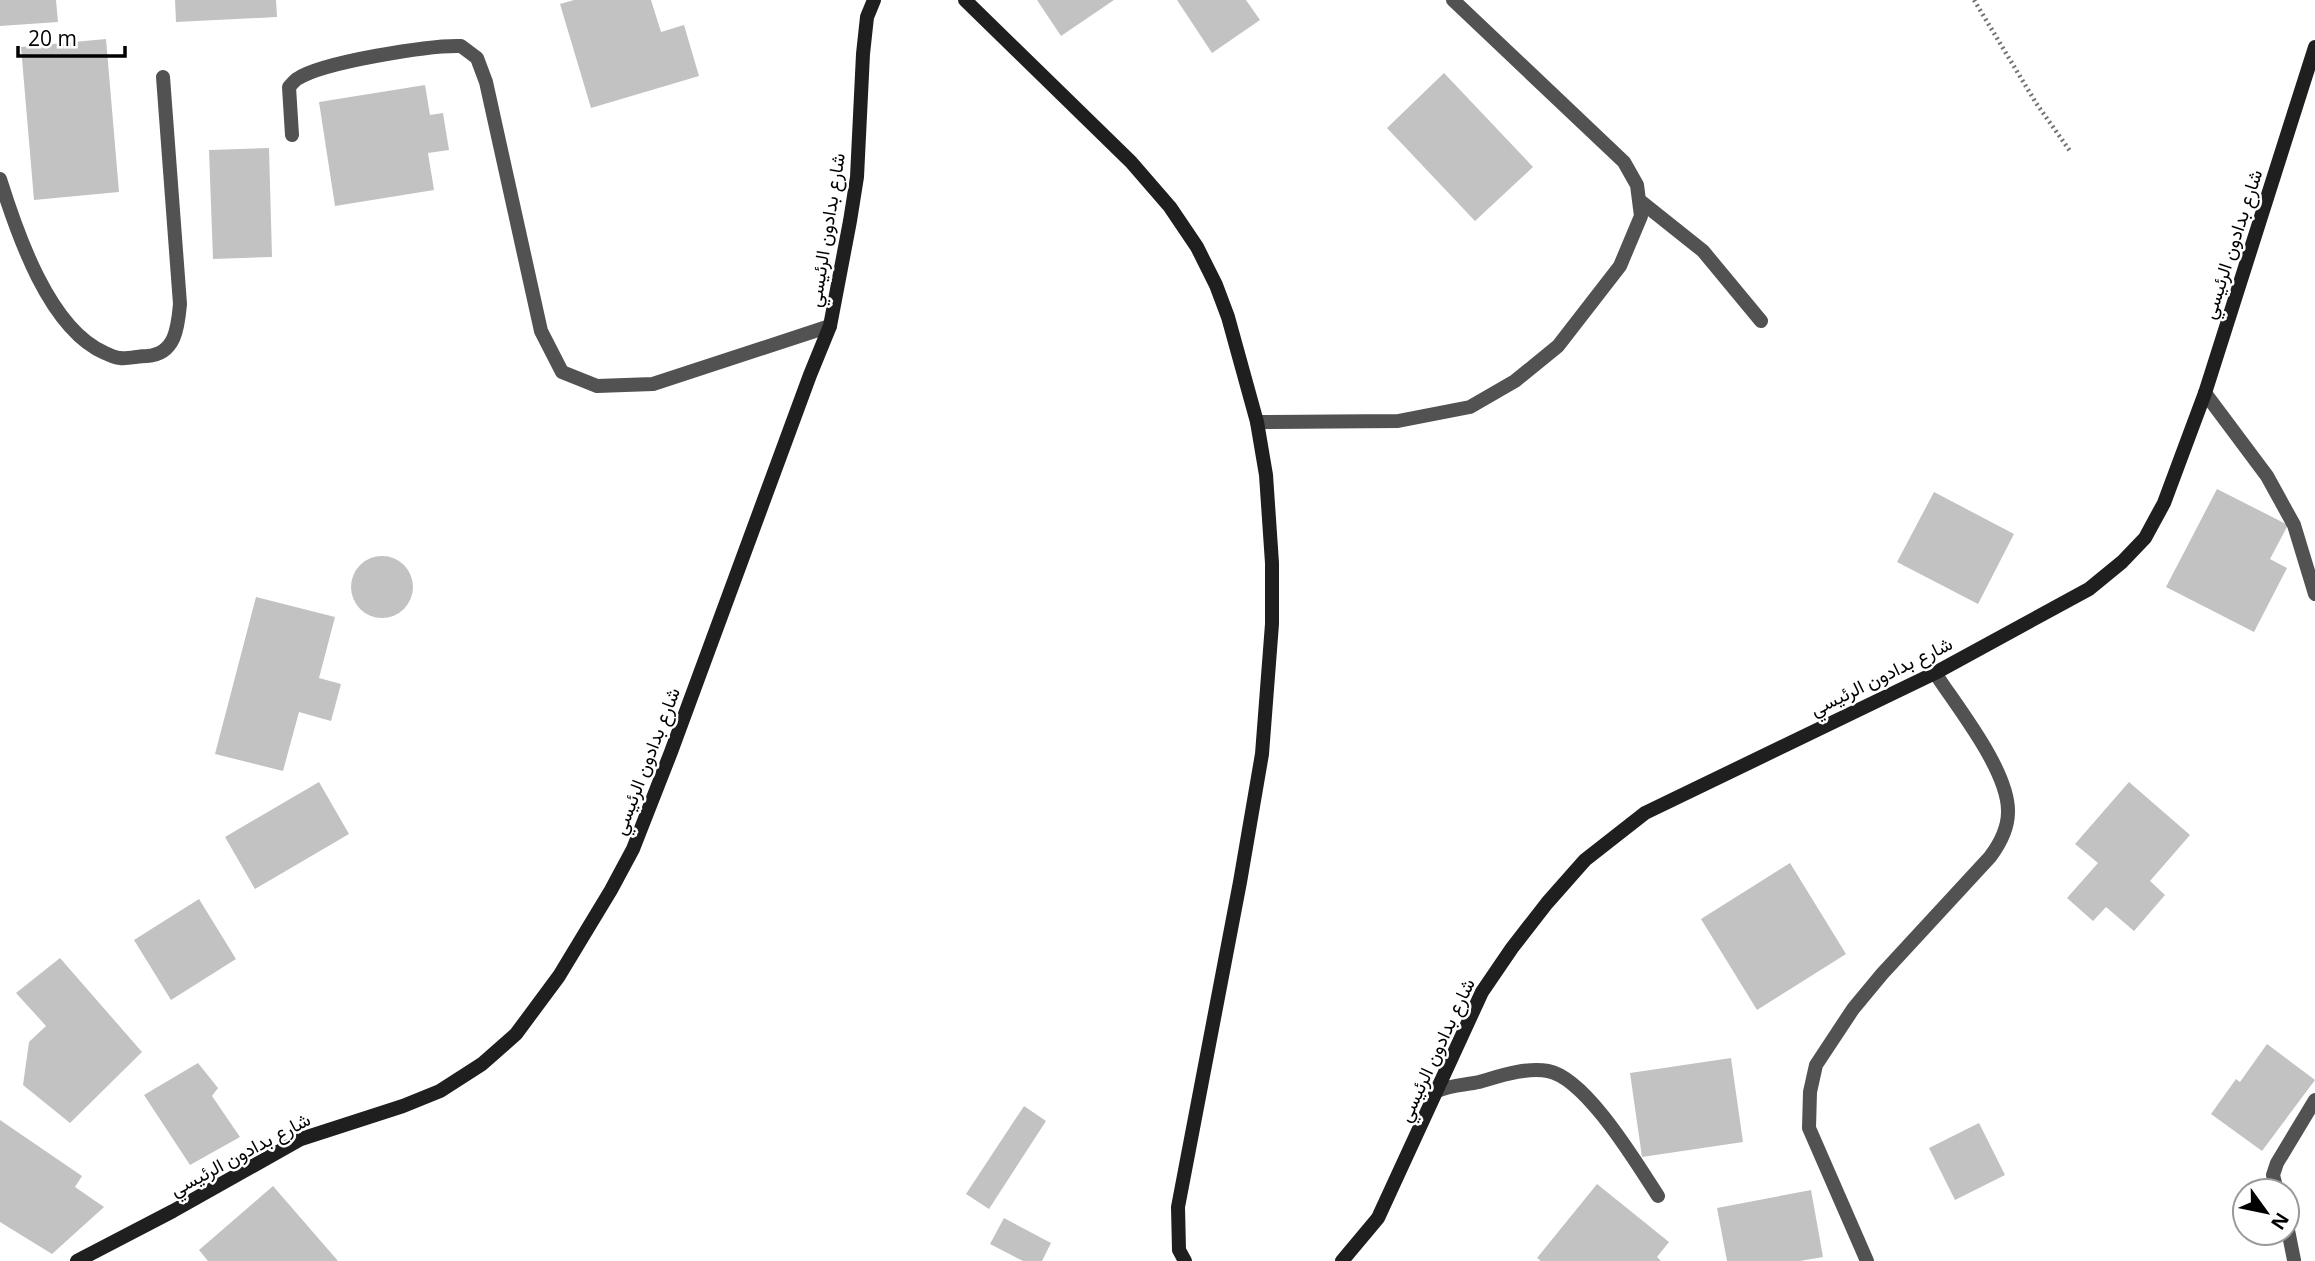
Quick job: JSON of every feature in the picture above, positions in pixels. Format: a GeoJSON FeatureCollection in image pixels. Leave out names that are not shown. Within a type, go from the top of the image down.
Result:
{"type":"FeatureCollection","features":[{"type":"Feature","properties":{"kind":"main road","name":"شارع بدادون الرئيسي"},"geometry":{"type":"LineString","coordinates":[[77,1261],[173,1212],[302,1139],[440,1091],[482,1064],[516,1034],[559,976],[633,849],[830,326],[857,177],[863,54],[867,17],[874,0]]}},
{"type":"Feature","properties":{"kind":"main road"},"geometry":{"type":"LineString","coordinates":[[965,0],[1132,162],[1170,207],[1197,247],[1228,317],[1256,422],[1266,475],[1272,563],[1269,682],[1262,754],[1178,1207],[1179,1250],[1185,1261]]}},
{"type":"Feature","properties":{"kind":"main road","name":"شارع بدادون الرئيسي"},"geometry":{"type":"LineString","coordinates":[[1342,1261],[1378,1218],[1482,992],[1547,903],[1585,860],[1646,813],[1935,673],[2089,589],[2122,562],[2145,538],[2164,503],[2205,393],[2315,47]]}},
{"type":"Feature","properties":{"kind":"street"},"geometry":{"type":"LineString","coordinates":[[1256,422],[1398,421],[1470,407],[1515,381],[1558,346],[1620,266],[1641,216],[1637,186],[1623,162],[1453,0]]}},
{"type":"Feature","properties":{"kind":"street"},"geometry":{"type":"LineString","coordinates":[[292,135],[289,87],[297,79],[336,66],[406,51],[461,46],[477,58],[486,82],[541,331],[562,372],[597,386],[653,384],[830,326]]}},
{"type":"Feature","properties":{"kind":"street"},"geometry":{"type":"LineString","coordinates":[[0,179],[18,236],[41,284],[82,339],[118,359],[152,355],[169,346],[178,330],[180,304],[163,77]]}},
{"type":"Feature","properties":{"kind":"street"},"geometry":{"type":"LineString","coordinates":[[1639,200],[1703,251],[1761,321]]}},
{"type":"Feature","properties":{"kind":"street"},"geometry":{"type":"LineString","coordinates":[[2205,393],[2267,476],[2294,525],[2315,594]]}},
{"type":"Feature","properties":{"kind":"street"},"geometry":{"type":"LineString","coordinates":[[1867,1261],[1810,1128],[1810,1092],[1816,1065],[1853,1009],[1882,974],[1990,858],[2001,842],[2008,812],[2002,781],[1989,754],[1935,673]]}},
{"type":"Feature","properties":{"kind":"street"},"geometry":{"type":"LineString","coordinates":[[1437,1091],[1449,1086],[1467,1085],[1518,1073],[1550,1071],[1557,1074],[1581,1092],[1604,1117],[1658,1196]]}},
{"type":"Feature","properties":{"kind":"street"},"geometry":{"type":"LineString","coordinates":[[2274,1177],[2277,1163],[2315,1100]]}},
{"type":"Feature","properties":{"kind":"path"},"geometry":{"type":"LineString","coordinates":[[1974,0],[2036,103],[2070,151]]}},
{"type":"Feature","properties":{"kind":"building"},"geometry":{"type":"Polygon","coordinates":[[[0,0],[56,0],[58,22],[0,26],[0,0]]]}},
{"type":"Feature","properties":{"kind":"building"},"geometry":{"type":"Polygon","coordinates":[[[175,0],[276,0],[277,17],[176,22],[175,0]]]}},
{"type":"Feature","properties":{"kind":"building"},"geometry":{"type":"Polygon","coordinates":[[[574,0],[651,0],[661,32],[684,25],[699,76],[591,108],[560,4],[574,0]]]}},
{"type":"Feature","properties":{"kind":"building"},"geometry":{"type":"Polygon","coordinates":[[[1037,0],[1114,0],[1061,36],[1037,0]]]}},
{"type":"Feature","properties":{"kind":"building"},"geometry":{"type":"Polygon","coordinates":[[[1177,0],[1246,0],[1260,20],[1212,53],[1177,0]]]}},
{"type":"Feature","properties":{"kind":"building"},"geometry":{"type":"Polygon","coordinates":[[[106,39],[119,192],[34,200],[21,47],[106,39]]]}},
{"type":"Feature","properties":{"kind":"building"},"geometry":{"type":"Polygon","coordinates":[[[1444,73],[1533,167],[1475,221],[1387,128],[1444,73]]]}},
{"type":"Feature","properties":{"kind":"building"},"geometry":{"type":"Polygon","coordinates":[[[425,85],[430,115],[443,113],[449,150],[428,153],[434,190],[335,206],[319,102],[425,85]]]}},
{"type":"Feature","properties":{"kind":"building"},"geometry":{"type":"Polygon","coordinates":[[[269,148],[272,257],[213,259],[209,150],[269,148]]]}},
{"type":"Feature","properties":{"kind":"building"},"geometry":{"type":"Polygon","coordinates":[[[2217,489],[2288,525],[2270,559],[2287,568],[2254,632],[2166,587],[2217,489]]]}},
{"type":"Feature","properties":{"kind":"building"},"geometry":{"type":"Polygon","coordinates":[[[1934,492],[2014,534],[1978,604],[1897,562],[1934,492]]]}},
{"type":"Feature","properties":{"kind":"building"},"geometry":{"type":"Polygon","coordinates":[[[382,556],[394,558],[404,565],[411,575],[411,599],[404,609],[394,616],[382,618],[370,616],[360,609],[353,599],[351,587],[353,575],[360,565],[370,558],[382,556]]]}},
{"type":"Feature","properties":{"kind":"building"},"geometry":{"type":"Polygon","coordinates":[[[256,597],[335,617],[319,678],[341,684],[331,721],[299,712],[283,771],[215,754],[256,597]]]}},
{"type":"Feature","properties":{"kind":"building"},"geometry":{"type":"Polygon","coordinates":[[[319,782],[349,834],[255,889],[225,837],[319,782]]]}},
{"type":"Feature","properties":{"kind":"building"},"geometry":{"type":"Polygon","coordinates":[[[2129,782],[2190,835],[2150,881],[2165,895],[2134,931],[2106,907],[2093,921],[2067,898],[2098,863],[2075,844],[2129,782]]]}},
{"type":"Feature","properties":{"kind":"building"},"geometry":{"type":"Polygon","coordinates":[[[1790,863],[1846,954],[1757,1010],[1701,919],[1790,863]]]}},
{"type":"Feature","properties":{"kind":"building"},"geometry":{"type":"Polygon","coordinates":[[[199,899],[236,959],[171,1000],[134,940],[199,899]]]}},
{"type":"Feature","properties":{"kind":"building"},"geometry":{"type":"Polygon","coordinates":[[[60,958],[142,1052],[70,1123],[23,1085],[29,1042],[46,1026],[16,993],[60,958]]]}},
{"type":"Feature","properties":{"kind":"building"},"geometry":{"type":"Polygon","coordinates":[[[2267,1044],[2315,1080],[2262,1151],[2211,1114],[2236,1079],[2240,1082],[2267,1044]]]}},
{"type":"Feature","properties":{"kind":"building"},"geometry":{"type":"Polygon","coordinates":[[[1731,1058],[1743,1142],[1642,1157],[1630,1073],[1731,1058]]]}},
{"type":"Feature","properties":{"kind":"building"},"geometry":{"type":"Polygon","coordinates":[[[198,1063],[218,1088],[212,1096],[240,1137],[190,1165],[144,1095],[198,1063]]]}},
{"type":"Feature","properties":{"kind":"building"},"geometry":{"type":"Polygon","coordinates":[[[1024,1106],[1046,1121],[989,1209],[966,1194],[1024,1106]]]}},
{"type":"Feature","properties":{"kind":"building"},"geometry":{"type":"Polygon","coordinates":[[[0,1120],[82,1176],[75,1187],[104,1207],[52,1254],[0,1222],[0,1120]]]}},
{"type":"Feature","properties":{"kind":"building"},"geometry":{"type":"Polygon","coordinates":[[[1979,1123],[2005,1175],[1955,1200],[1929,1148],[1979,1123]]]}},
{"type":"Feature","properties":{"kind":"building"},"geometry":{"type":"Polygon","coordinates":[[[1597,1184],[1669,1242],[1657,1257],[1661,1261],[1541,1261],[1537,1258],[1597,1184]]]}},
{"type":"Feature","properties":{"kind":"building"},"geometry":{"type":"Polygon","coordinates":[[[273,1186],[338,1261],[208,1261],[199,1250],[273,1186]]]}},
{"type":"Feature","properties":{"kind":"building"},"geometry":{"type":"Polygon","coordinates":[[[1811,1190],[1823,1257],[1800,1261],[1727,1261],[1717,1208],[1811,1190]]]}},
{"type":"Feature","properties":{"kind":"building"},"geometry":{"type":"Polygon","coordinates":[[[1004,1218],[1051,1243],[1042,1261],[1023,1261],[990,1244],[1004,1218]]]}}]}
